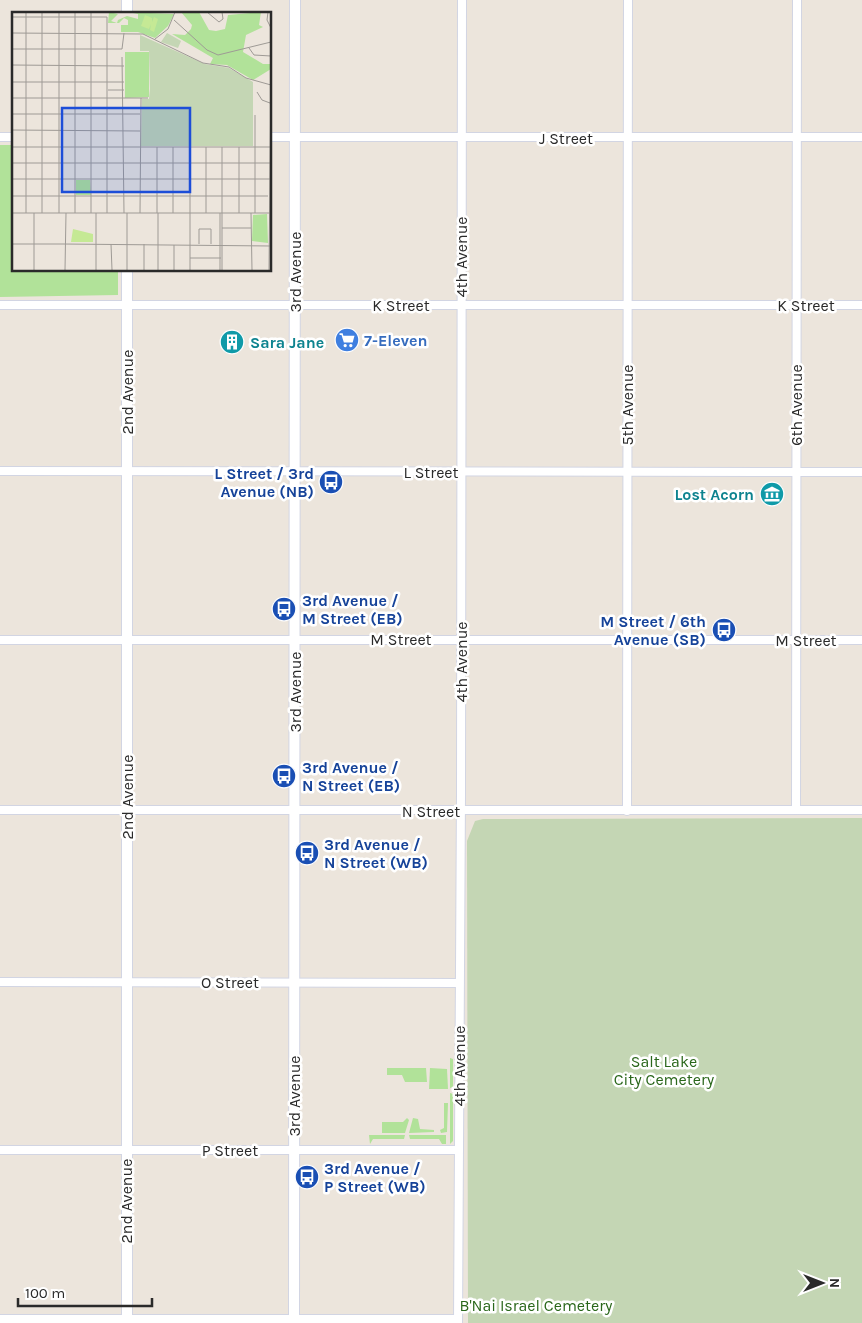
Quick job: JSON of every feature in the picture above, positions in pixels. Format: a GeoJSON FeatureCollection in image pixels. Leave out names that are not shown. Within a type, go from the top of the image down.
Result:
{"type":"FeatureCollection","features":[{"type":"Feature","properties":{"kind":"street","name":"3rd Avenue"},"geometry":{"type":"LineString","coordinates":[[294,1321],[295,0]]}},
{"type":"Feature","properties":{"kind":"street","name":"4th Avenue"},"geometry":{"type":"LineString","coordinates":[[458,1321],[462,0]]}},
{"type":"Feature","properties":{"kind":"street","name":"5th Avenue"},"geometry":{"type":"LineString","coordinates":[[627,811],[628,0]]}},
{"type":"Feature","properties":{"kind":"street","name":"6th Avenue"},"geometry":{"type":"LineString","coordinates":[[796,810],[797,0]]}},
{"type":"Feature","properties":{"kind":"street","name":"J Street"},"geometry":{"type":"LineString","coordinates":[[271,137],[862,137]]}},
{"type":"Feature","properties":{"kind":"street","name":"2nd Avenue"},"geometry":{"type":"LineString","coordinates":[[127,271],[127,1321]]}},
{"type":"Feature","properties":{"kind":"street","name":"K Street"},"geometry":{"type":"LineString","coordinates":[[0,305],[862,305]]}},
{"type":"Feature","properties":{"kind":"street","name":"L Street"},"geometry":{"type":"LineString","coordinates":[[0,471],[862,472]]}},
{"type":"Feature","properties":{"kind":"street","name":"M Street"},"geometry":{"type":"LineString","coordinates":[[0,640],[862,640]]}},
{"type":"Feature","properties":{"kind":"street","name":"N Street"},"geometry":{"type":"LineString","coordinates":[[0,810],[862,810]]}},
{"type":"Feature","properties":{"kind":"street","name":"O Street"},"geometry":{"type":"LineString","coordinates":[[0,982],[460,983]]}},
{"type":"Feature","properties":{"kind":"street","name":"P Street"},"geometry":{"type":"LineString","coordinates":[[0,1150],[459,1150]]}},
{"type":"Feature","properties":{"kind":"street"},"geometry":{"type":"LineString","coordinates":[[0,1319],[458,1321]]}},
{"type":"Feature","properties":{"kind":"green space"},"geometry":{"type":"Polygon","coordinates":[[[0,145],[12,145],[12,271],[118,271],[118,295],[0,297],[0,145]]]}},
{"type":"Feature","properties":{"kind":"green space","name":"Salt Lake City Cemetery"},"geometry":{"type":"Polygon","coordinates":[[[862,818],[862,1323],[468,1323],[467,841],[475,821],[483,819],[862,818]]]}},
{"type":"Feature","properties":{"kind":"green space"},"geometry":{"type":"Polygon","coordinates":[[[450,1058],[453,1059],[453,1087],[450,1088],[450,1058]]]}},
{"type":"Feature","properties":{"kind":"green space"},"geometry":{"type":"Polygon","coordinates":[[[387,1068],[426,1068],[427,1082],[405,1082],[402,1075],[387,1075],[387,1068]]]}},
{"type":"Feature","properties":{"kind":"green space"},"geometry":{"type":"Polygon","coordinates":[[[430,1068],[447,1069],[448,1089],[429,1089],[430,1068]]]}},
{"type":"Feature","properties":{"kind":"green space"},"geometry":{"type":"Polygon","coordinates":[[[450,1093],[453,1094],[453,1141],[450,1144],[450,1093]]]}},
{"type":"Feature","properties":{"kind":"green space"},"geometry":{"type":"Polygon","coordinates":[[[444,1103],[448,1103],[447,1132],[441,1133],[440,1130],[444,1128],[444,1103]]]}},
{"type":"Feature","properties":{"kind":"green space"},"geometry":{"type":"Polygon","coordinates":[[[407,1118],[409,1120],[405,1133],[382,1133],[382,1122],[403,1122],[407,1118]]]}},
{"type":"Feature","properties":{"kind":"green space"},"geometry":{"type":"Polygon","coordinates":[[[413,1118],[418,1119],[420,1129],[434,1130],[434,1132],[409,1133],[413,1118]]]}},
{"type":"Feature","properties":{"kind":"green space"},"geometry":{"type":"Polygon","coordinates":[[[369,1135],[405,1135],[404,1139],[373,1139],[370,1144],[369,1135]]]}},
{"type":"Feature","properties":{"kind":"green space"},"geometry":{"type":"Polygon","coordinates":[[[409,1135],[446,1135],[446,1144],[442,1144],[439,1139],[410,1139],[409,1135]]]}},
{"type":"Feature","properties":{"kind":"place","name":"7-Eleven"},"geometry":{"type":"Point","coordinates":[347,340]}},
{"type":"Feature","properties":{"kind":"place","name":"Sara Jane"},"geometry":{"type":"Point","coordinates":[232,342]}},
{"type":"Feature","properties":{"kind":"place","name":"L Street / 3rd Avenue (NB)"},"geometry":{"type":"Point","coordinates":[331,482]}},
{"type":"Feature","properties":{"kind":"place","name":"Lost Acorn"},"geometry":{"type":"Point","coordinates":[772,494]}},
{"type":"Feature","properties":{"kind":"place","name":"3rd Avenue / M Street (EB)"},"geometry":{"type":"Point","coordinates":[284,609]}},
{"type":"Feature","properties":{"kind":"place","name":"M Street / 6th Avenue (SB)"},"geometry":{"type":"Point","coordinates":[724,630]}},
{"type":"Feature","properties":{"kind":"place","name":"3rd Avenue / N Street (EB)"},"geometry":{"type":"Point","coordinates":[284,776]}},
{"type":"Feature","properties":{"kind":"place","name":"3rd Avenue / N Street (WB)"},"geometry":{"type":"Point","coordinates":[307,853]}},
{"type":"Feature","properties":{"kind":"place","name":"3rd Avenue / P Street (WB)"},"geometry":{"type":"Point","coordinates":[307,1177]}},
{"type":"Feature","properties":{"kind":"park label","name":"B'Nai Israel Cemetery"},"geometry":{"type":"Point","coordinates":[536,1305]}}]}
